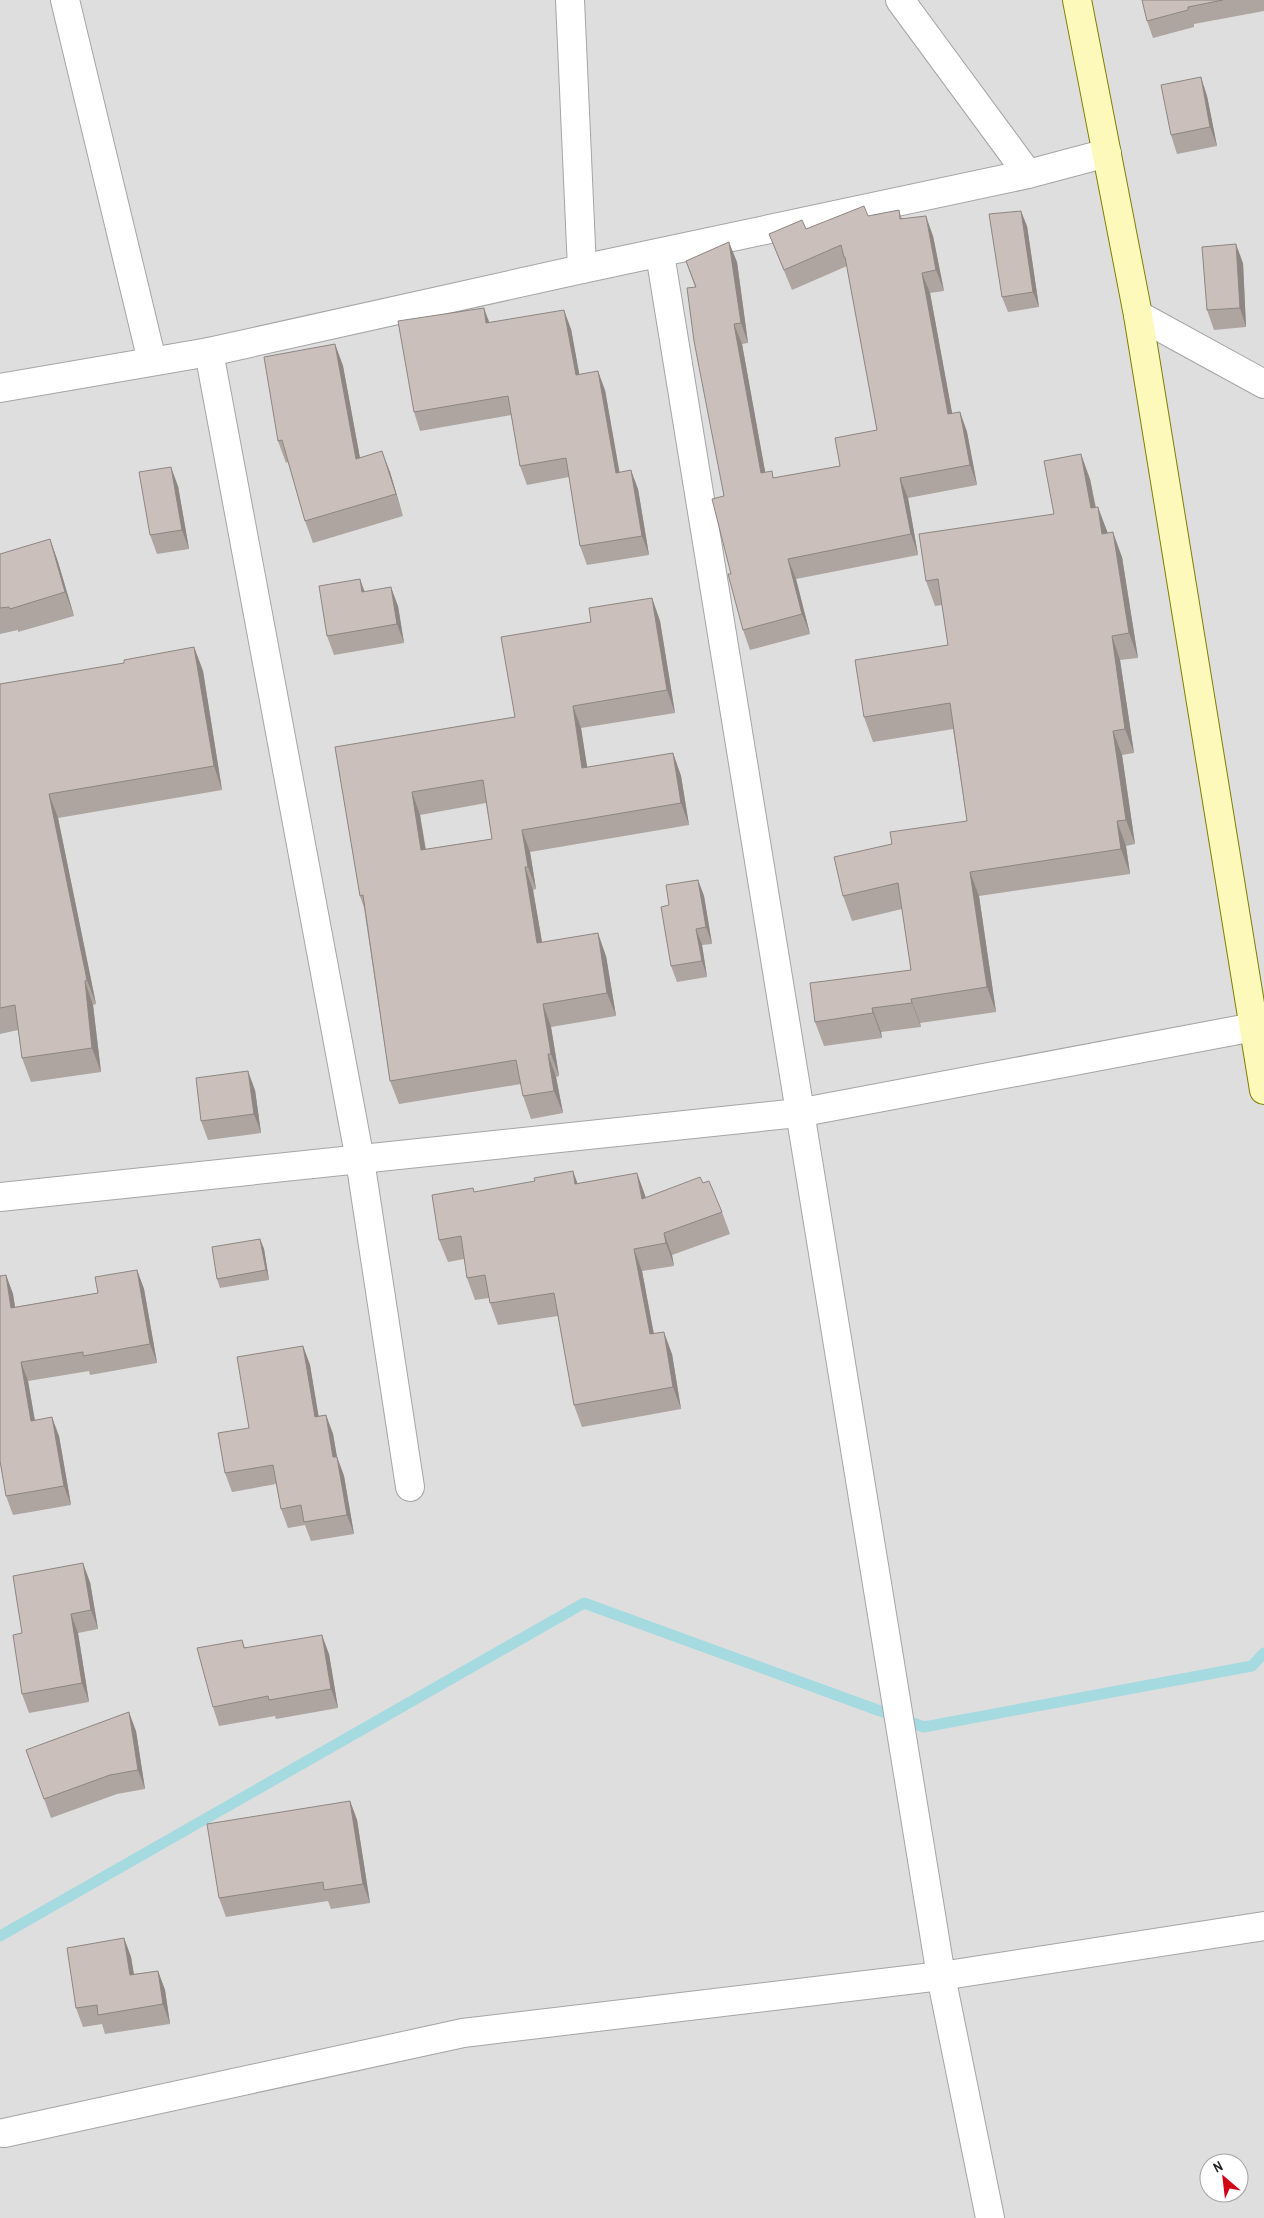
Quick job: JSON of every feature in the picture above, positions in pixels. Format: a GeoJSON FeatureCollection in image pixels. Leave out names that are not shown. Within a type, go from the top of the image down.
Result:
{"type":"FeatureCollection","features":[{"type":"Feature","properties":{"kind":"street"},"geometry":{"type":"LineString","coordinates":[[65,0],[152,361]]}},
{"type":"Feature","properties":{"kind":"street"},"geometry":{"type":"LineString","coordinates":[[570,0],[582,269]]}},
{"type":"Feature","properties":{"kind":"street"},"geometry":{"type":"LineString","coordinates":[[900,0],[1028,174]]}},
{"type":"Feature","properties":{"kind":"street"},"geometry":{"type":"LineString","coordinates":[[1077,0],[1138,315],[1264,1090]]}},
{"type":"Feature","properties":{"kind":"street"},"geometry":{"type":"LineString","coordinates":[[0,388],[209,352],[582,269],[660,254],[1028,174],[1107,153]]}},
{"type":"Feature","properties":{"kind":"street"},"geometry":{"type":"LineString","coordinates":[[660,254],[798,1113],[941,1976],[990,2218]]}},
{"type":"Feature","properties":{"kind":"street"},"geometry":{"type":"LineString","coordinates":[[1138,315],[1264,384]]}},
{"type":"Feature","properties":{"kind":"street"},"geometry":{"type":"LineString","coordinates":[[209,352],[360,1160],[410,1487]]}},
{"type":"Feature","properties":{"kind":"street"},"geometry":{"type":"LineString","coordinates":[[0,1197],[798,1113],[1254,1027]]}},
{"type":"Feature","properties":{"kind":"street"},"geometry":{"type":"LineString","coordinates":[[4,2133],[463,2033],[941,1976],[1264,1926]]}},
{"type":"Feature","properties":{"kind":"shaded area"},"geometry":{"type":"Polygon","coordinates":[[[0,0],[1264,0],[1264,2218],[0,2218],[0,0]]]}},
{"type":"Feature","properties":{"kind":"building"},"geometry":{"type":"Polygon","coordinates":[[[1142,0],[1223,0],[1188,7],[1188,10],[1147,21],[1142,0]]]}},
{"type":"Feature","properties":{"kind":"building"},"geometry":{"type":"Polygon","coordinates":[[[1201,77],[1210,127],[1171,135],[1161,85],[1201,77]]]}},
{"type":"Feature","properties":{"kind":"building"},"geometry":{"type":"Polygon","coordinates":[[[864,206],[868,216],[899,210],[900,219],[926,216],[936,270],[922,273],[948,414],[960,412],[970,465],[900,478],[911,534],[788,559],[802,614],[743,630],[728,574],[731,574],[712,499],[724,496],[694,341],[687,288],[696,287],[686,261],[729,242],[741,323],[734,324],[761,473],[772,471],[773,478],[840,466],[835,438],[877,430],[845,257],[841,245],[784,270],[769,234],[802,220],[806,229],[864,206]]]}},
{"type":"Feature","properties":{"kind":"building"},"geometry":{"type":"Polygon","coordinates":[[[1021,211],[1033,292],[1002,297],[989,214],[1021,211]]]}},
{"type":"Feature","properties":{"kind":"building"},"geometry":{"type":"Polygon","coordinates":[[[1236,244],[1240,308],[1207,310],[1202,247],[1236,244]]]}},
{"type":"Feature","properties":{"kind":"building"},"geometry":{"type":"Polygon","coordinates":[[[484,308],[486,323],[564,310],[576,375],[598,371],[616,473],[631,470],[642,536],[580,546],[566,458],[520,466],[508,396],[414,412],[398,321],[484,308]]]}},
{"type":"Feature","properties":{"kind":"building"},"geometry":{"type":"Polygon","coordinates":[[[335,344],[356,459],[382,451],[396,494],[305,521],[282,440],[278,441],[264,357],[335,344]]]}},
{"type":"Feature","properties":{"kind":"building"},"geometry":{"type":"Polygon","coordinates":[[[1081,454],[1091,508],[1098,507],[1102,534],[1113,532],[1129,633],[1112,636],[1125,729],[1113,731],[1126,820],[1117,821],[1121,849],[970,872],[987,987],[911,999],[912,1003],[872,1008],[873,1013],[815,1022],[810,983],[911,970],[898,883],[843,896],[834,857],[892,844],[890,832],[967,821],[950,703],[864,717],[855,660],[948,645],[938,579],[926,581],[919,534],[1054,514],[1044,461],[1081,454]]]}},
{"type":"Feature","properties":{"kind":"building"},"geometry":{"type":"Polygon","coordinates":[[[171,467],[182,530],[150,535],[139,472],[171,467]]]}},
{"type":"Feature","properties":{"kind":"building"},"geometry":{"type":"Polygon","coordinates":[[[50,539],[65,592],[10,609],[9,607],[0,608],[0,554],[50,539]]]}},
{"type":"Feature","properties":{"kind":"building"},"geometry":{"type":"Polygon","coordinates":[[[360,579],[362,592],[391,587],[397,624],[327,636],[319,586],[360,579]]]}},
{"type":"Feature","properties":{"kind":"building"},"geometry":{"type":"Polygon","coordinates":[[[652,598],[667,690],[573,706],[582,768],[673,753],[681,803],[522,830],[528,867],[525,867],[537,943],[598,933],[607,993],[543,1004],[551,1054],[548,1054],[554,1091],[523,1096],[516,1060],[390,1081],[363,895],[360,896],[335,747],[515,717],[501,637],[591,622],[589,608],[652,598]],[[483,780],[412,792],[421,850],[492,839],[483,780]]]}},
{"type":"Feature","properties":{"kind":"building"},"geometry":{"type":"Polygon","coordinates":[[[194,647],[214,766],[49,794],[87,980],[85,981],[92,1048],[22,1058],[15,1005],[0,1008],[0,684],[124,663],[124,660],[194,647]]]}},
{"type":"Feature","properties":{"kind":"building"},"geometry":{"type":"Polygon","coordinates":[[[698,880],[706,927],[696,929],[702,961],[671,966],[661,907],[669,905],[666,885],[698,880]]]}},
{"type":"Feature","properties":{"kind":"building"},"geometry":{"type":"Polygon","coordinates":[[[248,1071],[254,1114],[201,1121],[196,1078],[248,1071]]]}},
{"type":"Feature","properties":{"kind":"building"},"geometry":{"type":"Polygon","coordinates":[[[573,1171],[575,1184],[637,1173],[642,1199],[700,1177],[703,1183],[709,1181],[722,1212],[664,1233],[666,1243],[634,1249],[650,1334],[664,1332],[673,1387],[574,1405],[554,1293],[490,1303],[485,1275],[467,1278],[461,1236],[439,1240],[432,1195],[473,1188],[474,1192],[535,1181],[534,1178],[573,1171]]]}},
{"type":"Feature","properties":{"kind":"building"},"geometry":{"type":"Polygon","coordinates":[[[260,1239],[266,1270],[217,1279],[212,1247],[260,1239]]]}},
{"type":"Feature","properties":{"kind":"building"},"geometry":{"type":"Polygon","coordinates":[[[137,1270],[150,1344],[83,1356],[83,1352],[21,1362],[31,1421],[52,1417],[64,1486],[6,1496],[0,1461],[0,1276],[6,1275],[11,1308],[98,1293],[95,1277],[137,1270]]]}},
{"type":"Feature","properties":{"kind":"building"},"geometry":{"type":"Polygon","coordinates":[[[303,1346],[315,1417],[326,1415],[333,1457],[337,1457],[347,1515],[304,1522],[301,1505],[281,1509],[273,1465],[225,1473],[218,1433],[249,1428],[237,1357],[303,1346]]]}},
{"type":"Feature","properties":{"kind":"building"},"geometry":{"type":"Polygon","coordinates":[[[83,1563],[91,1610],[71,1614],[82,1683],[22,1694],[13,1635],[22,1633],[13,1576],[83,1563]]]}},
{"type":"Feature","properties":{"kind":"building"},"geometry":{"type":"Polygon","coordinates":[[[322,1635],[331,1689],[269,1700],[268,1696],[213,1707],[197,1648],[242,1640],[244,1648],[322,1635]]]}},
{"type":"Feature","properties":{"kind":"building"},"geometry":{"type":"Polygon","coordinates":[[[129,1712],[138,1770],[110,1775],[44,1799],[26,1750],[129,1712]]]}},
{"type":"Feature","properties":{"kind":"building"},"geometry":{"type":"Polygon","coordinates":[[[350,1801],[363,1884],[324,1890],[323,1882],[219,1898],[207,1824],[350,1801]]]}},
{"type":"Feature","properties":{"kind":"building"},"geometry":{"type":"Polygon","coordinates":[[[124,1938],[130,1975],[158,1971],[163,2004],[98,2015],[97,2005],[76,2008],[67,1948],[124,1938]]]}},
{"type":"Feature","properties":{"kind":"waterway"},"geometry":{"type":"LineString","coordinates":[[0,1936],[584,1603],[924,1727],[1252,1666],[1264,1653]]}}]}
